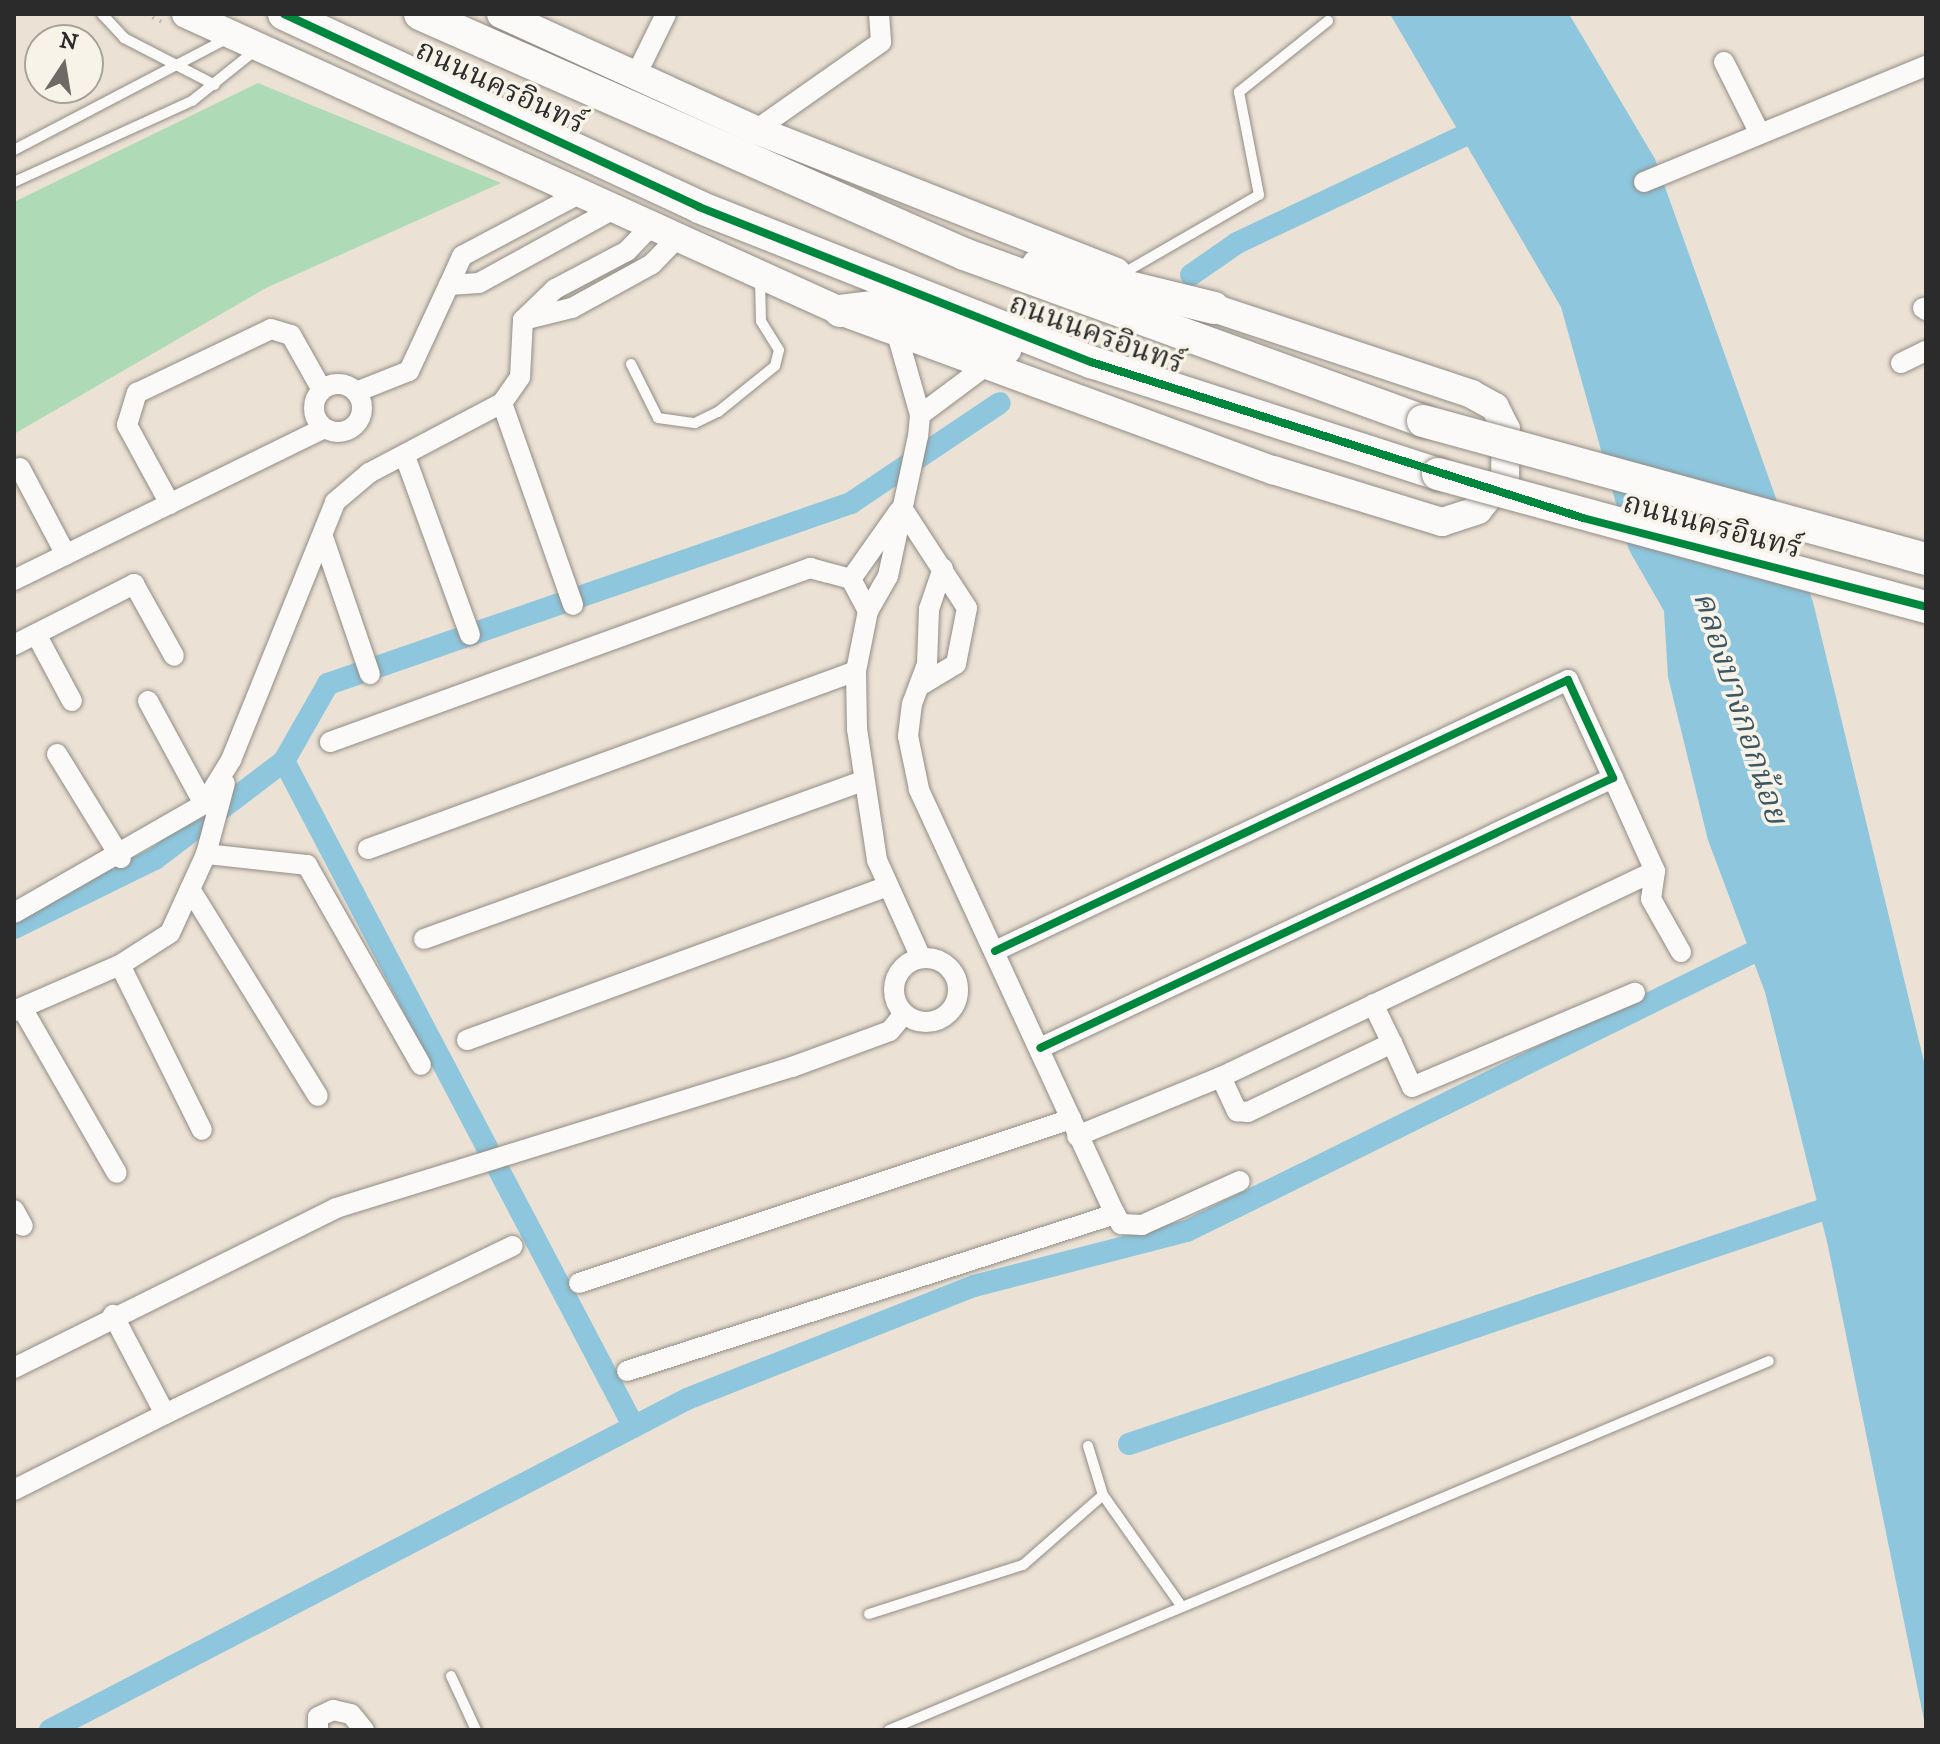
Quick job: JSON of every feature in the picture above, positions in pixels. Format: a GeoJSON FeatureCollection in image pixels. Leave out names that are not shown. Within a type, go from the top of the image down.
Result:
{"type":"FeatureCollection","features":[{"type":"Feature","properties":{"kind":"main road"},"geometry":{"type":"LineString","coordinates":[[186,14],[610,211],[897,334],[1420,519],[1455,520],[1492,498],[1509,454],[1495,407],[1438,380],[1214,308],[1122,274],[756,130],[501,14]]}},
{"type":"Feature","properties":{"kind":"main road","name":"ถนนนครอินทร์"},"geometry":{"type":"LineString","coordinates":[[284,14],[699,207],[1091,362],[1438,474],[1926,607]]}},
{"type":"Feature","properties":{"kind":"main road","name":"ถนนนครอินทร์"},"geometry":{"type":"LineString","coordinates":[[420,14],[964,254],[1423,421],[1926,559]]}},
{"type":"Feature","properties":{"kind":"main road"},"geometry":{"type":"LineString","coordinates":[[964,254],[1214,308]]}},
{"type":"Feature","properties":{"kind":"main road"},"geometry":{"type":"LineString","coordinates":[[840,311],[873,307],[1035,358],[1091,362]]}},
{"type":"Feature","properties":{"kind":"street"},"geometry":{"type":"LineString","coordinates":[[636,75],[666,14]]}},
{"type":"Feature","properties":{"kind":"street"},"geometry":{"type":"LineString","coordinates":[[756,130],[881,42],[879,14]]}},
{"type":"Feature","properties":{"kind":"street"},"geometry":{"type":"LineString","coordinates":[[1724,62],[1760,134]]}},
{"type":"Feature","properties":{"kind":"street"},"geometry":{"type":"LineString","coordinates":[[1644,182],[1926,66]]}},
{"type":"Feature","properties":{"kind":"street"},"geometry":{"type":"LineString","coordinates":[[324,428],[314,409],[322,390],[336,384],[356,392],[409,371],[462,256],[577,195]]}},
{"type":"Feature","properties":{"kind":"street"},"geometry":{"type":"LineString","coordinates":[[449,285],[479,283],[610,211]]}},
{"type":"Feature","properties":{"kind":"street"},"geometry":{"type":"LineString","coordinates":[[117,1173],[18,1010],[120,965],[170,933],[206,854],[231,760],[335,502],[369,473],[406,459],[502,403],[520,377],[523,320],[555,289],[627,251],[649,228]]}},
{"type":"Feature","properties":{"kind":"street"},"geometry":{"type":"LineString","coordinates":[[523,320],[572,308],[652,264],[675,240]]}},
{"type":"Feature","properties":{"kind":"street"},"geometry":{"type":"LineString","coordinates":[[170,504],[127,425],[137,393],[271,329],[291,335],[322,390]]}},
{"type":"Feature","properties":{"kind":"street"},"geometry":{"type":"LineString","coordinates":[[897,334],[920,415],[888,576],[868,611],[856,671],[860,782],[888,886],[921,958],[948,966],[959,992],[945,1017],[931,1022],[904,1014],[893,992],[896,977],[921,958]]}},
{"type":"Feature","properties":{"kind":"street"},"geometry":{"type":"LineString","coordinates":[[1901,363],[1926,351]]}},
{"type":"Feature","properties":{"kind":"street"},"geometry":{"type":"LineString","coordinates":[[920,415],[987,365]]}},
{"type":"Feature","properties":{"kind":"street"},"geometry":{"type":"LineString","coordinates":[[14,580],[324,428],[353,427],[361,414],[356,392]]}},
{"type":"Feature","properties":{"kind":"street"},"geometry":{"type":"LineString","coordinates":[[502,403],[573,605]]}},
{"type":"Feature","properties":{"kind":"street"},"geometry":{"type":"LineString","coordinates":[[406,459],[470,635]]}},
{"type":"Feature","properties":{"kind":"street"},"geometry":{"type":"LineString","coordinates":[[20,468],[66,555]]}},
{"type":"Feature","properties":{"kind":"street"},"geometry":{"type":"LineString","coordinates":[[902,508],[963,594],[965,636],[956,664],[921,685]]}},
{"type":"Feature","properties":{"kind":"street"},"geometry":{"type":"LineString","coordinates":[[851,579],[902,508]]}},
{"type":"Feature","properties":{"kind":"street"},"geometry":{"type":"LineString","coordinates":[[323,537],[370,674]]}},
{"type":"Feature","properties":{"kind":"street"},"geometry":{"type":"LineString","coordinates":[[330,742],[810,568],[851,579],[868,611]]}},
{"type":"Feature","properties":{"kind":"street"},"geometry":{"type":"LineString","coordinates":[[943,568],[929,609],[921,685],[908,736],[923,806],[995,951],[1115,1214],[1121,1224],[1142,1225],[1240,1181]]}},
{"type":"Feature","properties":{"kind":"street"},"geometry":{"type":"LineString","coordinates":[[14,645],[134,584],[174,656]]}},
{"type":"Feature","properties":{"kind":"street"},"geometry":{"type":"LineString","coordinates":[[36,634],[72,701]]}},
{"type":"Feature","properties":{"kind":"street"},"geometry":{"type":"LineString","coordinates":[[368,849],[856,671]]}},
{"type":"Feature","properties":{"kind":"street"},"geometry":{"type":"LineString","coordinates":[[995,951],[1568,680],[1655,871],[1651,899],[1681,952]]}},
{"type":"Feature","properties":{"kind":"street"},"geometry":{"type":"LineString","coordinates":[[148,701],[204,804]]}},
{"type":"Feature","properties":{"kind":"street"},"geometry":{"type":"LineString","coordinates":[[57,754],[121,858]]}},
{"type":"Feature","properties":{"kind":"street"},"geometry":{"type":"LineString","coordinates":[[17,905],[121,858],[204,804],[231,760]]}},
{"type":"Feature","properties":{"kind":"street"},"geometry":{"type":"LineString","coordinates":[[1040,1048],[1613,778]]}},
{"type":"Feature","properties":{"kind":"street"},"geometry":{"type":"LineString","coordinates":[[424,939],[860,782]]}},
{"type":"Feature","properties":{"kind":"street"},"geometry":{"type":"LineString","coordinates":[[206,854],[307,865],[421,1065]]}},
{"type":"Feature","properties":{"kind":"street"},"geometry":{"type":"LineString","coordinates":[[579,1283],[1074,1127],[1221,1077],[1655,871]]}},
{"type":"Feature","properties":{"kind":"street"},"geometry":{"type":"LineString","coordinates":[[467,1040],[888,886]]}},
{"type":"Feature","properties":{"kind":"street"},"geometry":{"type":"LineString","coordinates":[[190,889],[318,1096]]}},
{"type":"Feature","properties":{"kind":"street"},"geometry":{"type":"LineString","coordinates":[[120,965],[202,1130]]}},
{"type":"Feature","properties":{"kind":"street"},"geometry":{"type":"LineString","coordinates":[[1373,1004],[1412,1087],[1635,993]]}},
{"type":"Feature","properties":{"kind":"street"},"geometry":{"type":"LineString","coordinates":[[14,1368],[113,1315],[336,1208],[528,1151],[890,1031],[904,1014]]}},
{"type":"Feature","properties":{"kind":"street"},"geometry":{"type":"LineString","coordinates":[[1221,1077],[1244,1113],[1392,1043]]}},
{"type":"Feature","properties":{"kind":"street"},"geometry":{"type":"LineString","coordinates":[[627,1371],[1115,1214]]}},
{"type":"Feature","properties":{"kind":"street"},"geometry":{"type":"LineString","coordinates":[[14,1490],[513,1246]]}},
{"type":"Feature","properties":{"kind":"street"},"geometry":{"type":"LineString","coordinates":[[113,1315],[165,1414]]}},
{"type":"Feature","properties":{"kind":"street"},"geometry":{"type":"LineString","coordinates":[[318,1730],[318,1717],[333,1710],[351,1714],[364,1730]]}},
{"type":"Feature","properties":{"kind":"lane"},"geometry":{"type":"LineString","coordinates":[[102,14],[124,38],[185,64],[215,85]]}},
{"type":"Feature","properties":{"kind":"lane"},"geometry":{"type":"LineString","coordinates":[[1122,274],[1259,195],[1239,92],[1328,21]]}},
{"type":"Feature","properties":{"kind":"lane"},"geometry":{"type":"LineString","coordinates":[[14,150],[185,64],[233,36]]}},
{"type":"Feature","properties":{"kind":"lane"},"geometry":{"type":"LineString","coordinates":[[14,182],[215,85],[259,48]]}},
{"type":"Feature","properties":{"kind":"lane"},"geometry":{"type":"LineString","coordinates":[[631,364],[658,418],[695,423],[718,412],[775,366],[779,350],[758,304],[760,277]]}},
{"type":"Feature","properties":{"kind":"lane"},"geometry":{"type":"LineString","coordinates":[[889,1730],[1180,1604],[1769,1361]]}},
{"type":"Feature","properties":{"kind":"lane"},"geometry":{"type":"LineString","coordinates":[[1088,1446],[1103,1495],[1180,1604]]}},
{"type":"Feature","properties":{"kind":"lane"},"geometry":{"type":"LineString","coordinates":[[869,1614],[1023,1565],[1103,1495]]}},
{"type":"Feature","properties":{"kind":"lane"},"geometry":{"type":"LineString","coordinates":[[451,1676],[476,1730]]}},
{"type":"Feature","properties":{"kind":"green space"},"geometry":{"type":"Polygon","coordinates":[[[258,83],[501,183],[266,288],[14,434],[14,202],[258,83]]]}},
{"type":"Feature","properties":{"kind":"water","name":"คลองบางกอกน้อย"},"geometry":{"type":"Polygon","coordinates":[[[1390,14],[1569,14],[1655,159],[1813,602],[1926,1070],[1926,1730],[1828,1246],[1765,992],[1708,840],[1668,677],[1664,611],[1629,550],[1561,307],[1390,14]]]}},
{"type":"Feature","properties":{"kind":"waterway"},"geometry":{"type":"LineString","coordinates":[[1191,275],[1237,243],[1489,124]]}},
{"type":"Feature","properties":{"kind":"waterway"},"geometry":{"type":"LineString","coordinates":[[14,928],[155,859],[284,761],[328,684],[851,503],[1000,403]]}},
{"type":"Feature","properties":{"kind":"waterway"},"geometry":{"type":"LineString","coordinates":[[284,761],[634,1427]]}},
{"type":"Feature","properties":{"kind":"waterway"},"geometry":{"type":"LineString","coordinates":[[50,1730],[687,1399],[974,1286],[1187,1231],[1776,941]]}},
{"type":"Feature","properties":{"kind":"waterway"},"geometry":{"type":"LineString","coordinates":[[1129,1444],[1846,1202]]}},
{"type":"Feature","properties":{"kind":"cycle path"},"geometry":{"type":"LineString","coordinates":[[284,14],[699,207],[1091,362],[1583,518],[1926,607]]}},
{"type":"Feature","properties":{"kind":"cycle path"},"geometry":{"type":"LineString","coordinates":[[995,951],[1568,680],[1613,778],[1040,1048]]}}]}
